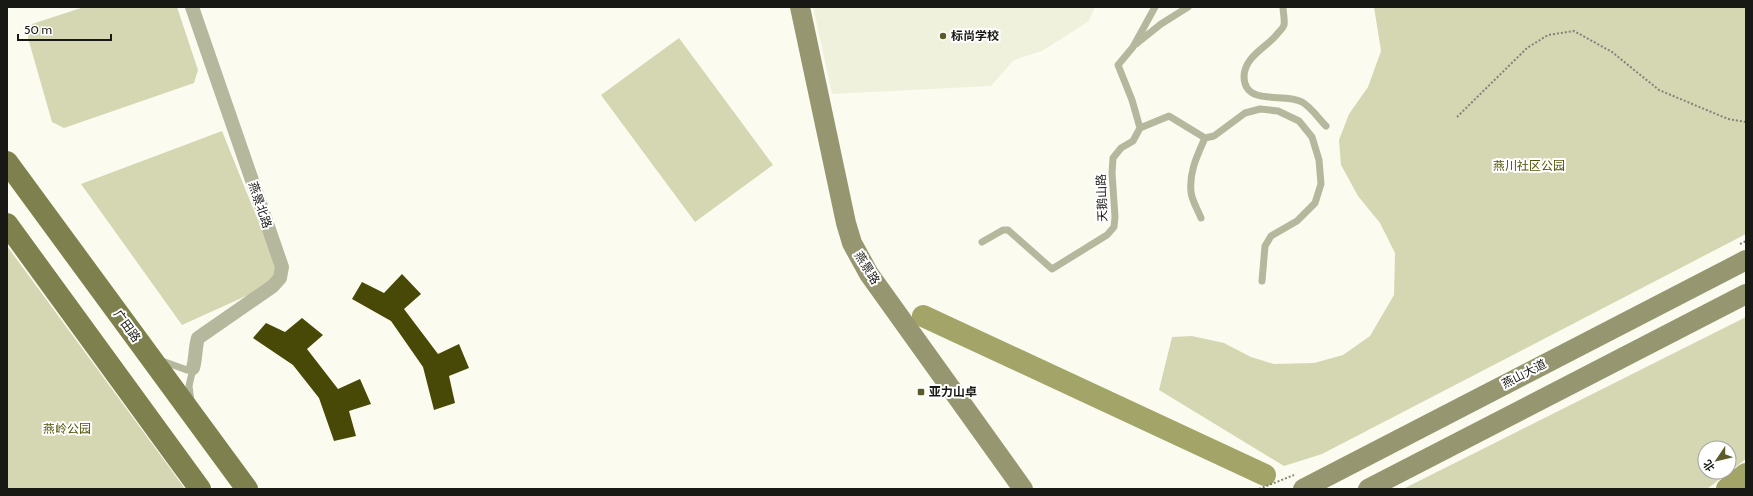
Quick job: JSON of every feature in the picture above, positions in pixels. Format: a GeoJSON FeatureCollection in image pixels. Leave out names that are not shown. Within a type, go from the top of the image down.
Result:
{"type":"FeatureCollection","features":[{"type":"Feature","properties":{"kind":"main road","name":"广田路"},"geometry":{"type":"LineString","coordinates":[[9,169],[246,489]]}},
{"type":"Feature","properties":{"kind":"main road"},"geometry":{"type":"LineString","coordinates":[[7,224],[200,489]]}},
{"type":"Feature","properties":{"kind":"street","name":"燕景北路"},"geometry":{"type":"LineString","coordinates":[[192,7],[282,267],[280,278],[273,286],[198,338],[193,368]]}},
{"type":"Feature","properties":{"kind":"street","name":"燕景路"},"geometry":{"type":"LineString","coordinates":[[786,7],[840,249],[859,283],[1007,489]]}},
{"type":"Feature","properties":{"kind":"street","name":"燕景路"},"geometry":{"type":"LineString","coordinates":[[800,7],[846,223],[857,254],[869,274],[1024,489]]}},
{"type":"Feature","properties":{"kind":"street","name":"燕山大道"},"geometry":{"type":"LineString","coordinates":[[1303,489],[1746,260]]}},
{"type":"Feature","properties":{"kind":"street"},"geometry":{"type":"LineString","coordinates":[[1368,489],[1746,294]]}},
{"type":"Feature","properties":{"kind":"lane"},"geometry":{"type":"LineString","coordinates":[[1155,7],[1133,46],[1118,65],[1132,100],[1140,128],[1169,116],[1205,138],[1214,136],[1245,113],[1260,109],[1278,111],[1299,121],[1312,137],[1319,160],[1321,184],[1315,203],[1297,221],[1271,236],[1265,246],[1262,281]]}},
{"type":"Feature","properties":{"kind":"lane"},"geometry":{"type":"LineString","coordinates":[[1133,46],[1161,24],[1188,7]]}},
{"type":"Feature","properties":{"kind":"lane"},"geometry":{"type":"LineString","coordinates":[[1283,7],[1284,26],[1274,39],[1252,57],[1244,69],[1244,82],[1251,92],[1262,97],[1303,102],[1326,126]]}},
{"type":"Feature","properties":{"kind":"lane","name":"天鹅山路"},"geometry":{"type":"LineString","coordinates":[[982,242],[1003,230],[1008,230],[1052,269],[1107,235],[1114,227],[1115,217],[1112,173],[1113,158],[1121,148],[1133,141],[1140,128]]}},
{"type":"Feature","properties":{"kind":"lane"},"geometry":{"type":"LineString","coordinates":[[1201,218],[1191,193],[1191,174],[1205,138]]}},
{"type":"Feature","properties":{"kind":"lane"},"geometry":{"type":"LineString","coordinates":[[142,347],[164,362],[187,370],[193,368],[190,386],[193,410],[198,423]]}},
{"type":"Feature","properties":{"kind":"path"},"geometry":{"type":"LineString","coordinates":[[1457,117],[1527,48],[1548,35],[1574,31],[1612,52],[1659,90],[1728,119],[1746,122]]}},
{"type":"Feature","properties":{"kind":"shaded area","name":"标尚学校"},"geometry":{"type":"Polygon","coordinates":[[[813,7],[1095,7],[1089,21],[1042,51],[1014,60],[991,86],[832,94],[813,7]]]}},
{"type":"Feature","properties":{"kind":"green space"},"geometry":{"type":"Polygon","coordinates":[[[84,7],[177,7],[198,70],[194,83],[64,128],[52,122],[28,38],[32,24],[84,7]]]}},
{"type":"Feature","properties":{"kind":"green space","name":"燕川社区公园"},"geometry":{"type":"Polygon","coordinates":[[[1374,7],[1745,7],[1746,234],[1322,454],[1284,466],[1159,390],[1172,337],[1192,336],[1224,343],[1251,357],[1274,364],[1314,363],[1343,355],[1370,336],[1394,295],[1395,253],[1380,223],[1358,196],[1341,165],[1339,140],[1349,114],[1368,87],[1381,51],[1374,7]]]}},
{"type":"Feature","properties":{"kind":"green space"},"geometry":{"type":"Polygon","coordinates":[[[679,38],[773,165],[695,222],[601,95],[679,38]]]}},
{"type":"Feature","properties":{"kind":"green space"},"geometry":{"type":"Polygon","coordinates":[[[222,131],[278,270],[268,286],[182,325],[81,184],[222,131]]]}},
{"type":"Feature","properties":{"kind":"green space","name":"燕岭公园"},"geometry":{"type":"Polygon","coordinates":[[[7,246],[167,464],[185,489],[7,489],[7,246]]]}},
{"type":"Feature","properties":{"kind":"green space"},"geometry":{"type":"Polygon","coordinates":[[[1746,317],[1746,459],[1737,466],[1737,440],[1697,440],[1697,480],[1719,480],[1707,489],[1403,489],[1746,317]]]}},
{"type":"Feature","properties":{"kind":"building"},"geometry":{"type":"Polygon","coordinates":[[[402,274],[421,294],[404,309],[438,354],[459,344],[469,368],[449,376],[455,403],[434,410],[423,367],[391,321],[352,299],[362,282],[384,293],[402,274]]]}},
{"type":"Feature","properties":{"kind":"building"},"geometry":{"type":"Polygon","coordinates":[[[302,318],[323,335],[307,349],[338,389],[360,379],[371,404],[349,411],[356,436],[334,441],[319,398],[293,365],[253,338],[266,323],[285,332],[302,318]]]}},
{"type":"Feature","properties":{"kind":"waterway"},"geometry":{"type":"LineString","coordinates":[[923,316],[1265,475]]}},
{"type":"Feature","properties":{"kind":"waterway"},"geometry":{"type":"LineString","coordinates":[[1727,489],[1746,474]]}},
{"type":"Feature","properties":{"kind":"place","name":"标尚学校"},"geometry":{"type":"Point","coordinates":[943,36]}},
{"type":"Feature","properties":{"kind":"place","name":"亚力山卓"},"geometry":{"type":"Point","coordinates":[921,392]}}]}
